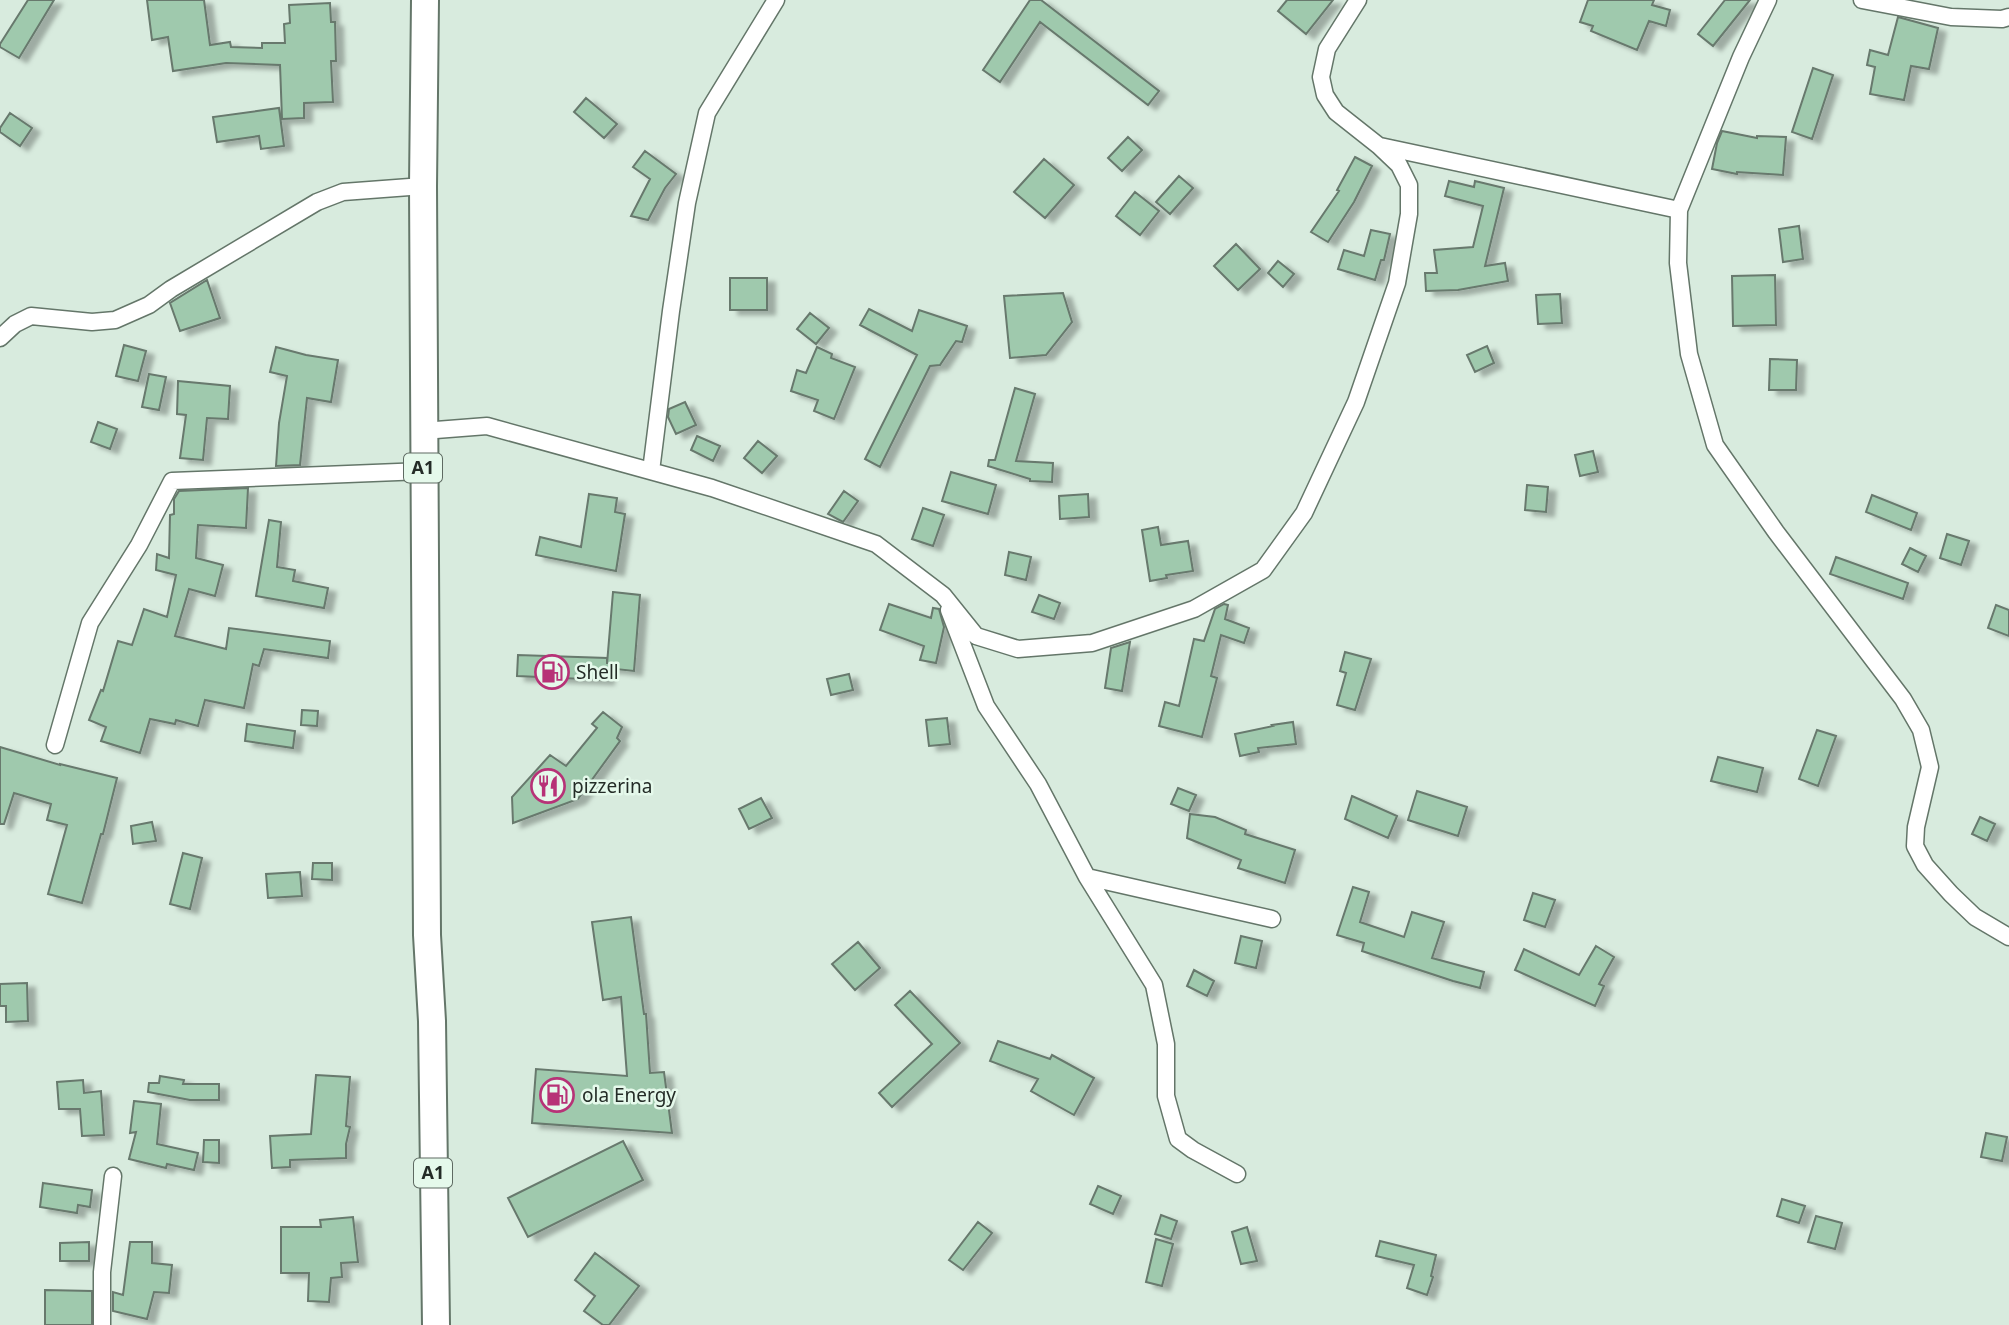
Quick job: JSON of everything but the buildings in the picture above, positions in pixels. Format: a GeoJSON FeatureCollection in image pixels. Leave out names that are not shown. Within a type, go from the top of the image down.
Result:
{"type":"FeatureCollection","features":[{"type":"Feature","properties":{"kind":"highway","name":"A1"},"geometry":{"type":"LineString","coordinates":[[425,0],[423,471],[427,935],[432,1021],[436,1325]]}},
{"type":"Feature","properties":{"kind":"street"},"geometry":{"type":"LineString","coordinates":[[651,471],[687,203],[707,113],[776,0]]}},
{"type":"Feature","properties":{"kind":"street"},"geometry":{"type":"LineString","coordinates":[[423,431],[487,426],[712,488],[876,544],[943,595],[975,636],[1018,649],[1091,643],[1194,609],[1263,570],[1304,513],[1356,402],[1397,282],[1409,214],[1409,185],[1399,166],[1379,146],[1336,112],[1325,95],[1321,77],[1327,49],[1358,0]]}},
{"type":"Feature","properties":{"kind":"street"},"geometry":{"type":"LineString","coordinates":[[1768,0],[1741,57],[1679,210],[1678,263],[1689,354],[1716,444],[1776,532],[1903,699],[1921,730],[1930,767],[1916,827],[1915,846],[1925,865],[1975,917],[2009,937]]}},
{"type":"Feature","properties":{"kind":"street"},"geometry":{"type":"LineString","coordinates":[[1862,0],[1951,17],[2009,17]]}},
{"type":"Feature","properties":{"kind":"street"},"geometry":{"type":"LineString","coordinates":[[1379,146],[1679,210]]}},
{"type":"Feature","properties":{"kind":"street"},"geometry":{"type":"LineString","coordinates":[[0,338],[15,324],[31,316],[92,322],[115,320],[149,305],[171,289],[317,202],[343,192],[423,186]]}},
{"type":"Feature","properties":{"kind":"street"},"geometry":{"type":"LineString","coordinates":[[55,744],[90,623],[139,545],[172,481],[423,471]]}},
{"type":"Feature","properties":{"kind":"street"},"geometry":{"type":"LineString","coordinates":[[943,595],[986,706],[1038,784],[1087,877],[1154,985],[1166,1044],[1166,1096],[1178,1139],[1192,1150],[1237,1174]]}},
{"type":"Feature","properties":{"kind":"street"},"geometry":{"type":"LineString","coordinates":[[1087,877],[1272,919]]}},
{"type":"Feature","properties":{"kind":"street"},"geometry":{"type":"LineString","coordinates":[[102,1325],[102,1272],[113,1176]]}},
{"type":"Feature","properties":{"kind":"place","name":"Shell"},"geometry":{"type":"Point","coordinates":[552,672]}},
{"type":"Feature","properties":{"kind":"place","name":"pizzerina"},"geometry":{"type":"Point","coordinates":[548,786]}},
{"type":"Feature","properties":{"kind":"place","name":"ola Energy"},"geometry":{"type":"Point","coordinates":[557,1095]}}]}
